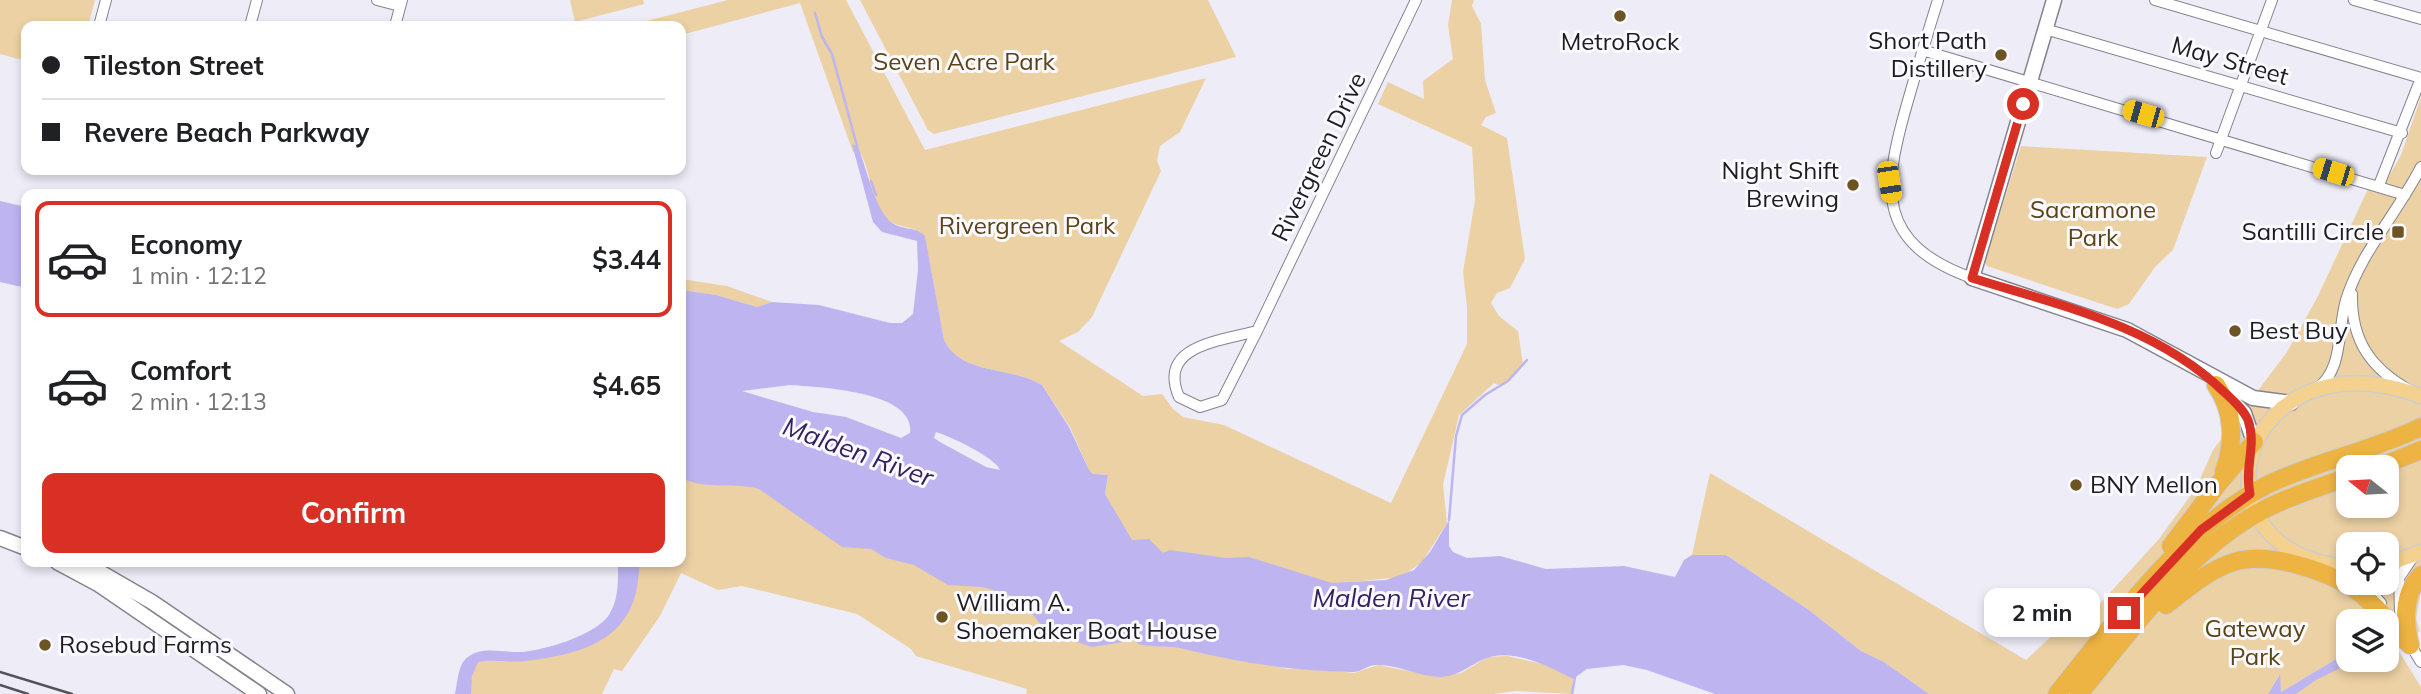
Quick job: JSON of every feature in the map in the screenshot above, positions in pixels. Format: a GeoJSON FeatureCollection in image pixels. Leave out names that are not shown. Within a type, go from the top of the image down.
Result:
{"type":"FeatureCollection","features":[{"type":"Feature","properties":{"kind":"highway"},"geometry":{"type":"LineString","coordinates":[[2216,384],[2227,406],[2232,431],[2229,457],[2218,484]]}},
{"type":"Feature","properties":{"kind":"highway"},"geometry":{"type":"LineString","coordinates":[[2057,694],[2194,536],[2250,494],[2277,480],[2421,427]]}},
{"type":"Feature","properties":{"kind":"highway"},"geometry":{"type":"LineString","coordinates":[[2106,635],[2218,484],[2254,442]]}},
{"type":"Feature","properties":{"kind":"highway"},"geometry":{"type":"LineString","coordinates":[[2399,459],[2421,450]]}},
{"type":"Feature","properties":{"kind":"highway"},"geometry":{"type":"LineString","coordinates":[[2079,694],[2123,641],[2204,554],[2258,513],[2336,482]]}},
{"type":"Feature","properties":{"kind":"highway"},"geometry":{"type":"LineString","coordinates":[[2123,641],[2208,574],[2235,562],[2257,558],[2285,562],[2351,588],[2372,605],[2410,645]]}},
{"type":"Feature","properties":{"kind":"highway"},"geometry":{"type":"LineString","coordinates":[[2410,645],[2406,619],[2408,599],[2421,575]]}},
{"type":"Feature","properties":{"kind":"main road"},"geometry":{"type":"LineString","coordinates":[[2054,0],[1972,278],[2116,325],[2158,344],[2253,398],[2291,403]]}},
{"type":"Feature","properties":{"kind":"main road"},"geometry":{"type":"LineString","coordinates":[[2200,369],[2244,413],[2254,442]]}},
{"type":"Feature","properties":{"kind":"main road"},"geometry":{"type":"LineString","coordinates":[[2336,564],[2315,560],[2278,538],[2258,513],[2250,494],[2248,471],[2254,442],[2267,422],[2291,403],[2312,392],[2340,385],[2371,384],[2421,396]]}},
{"type":"Feature","properties":{"kind":"main road"},"geometry":{"type":"LineString","coordinates":[[0,538],[21,546]]}},
{"type":"Feature","properties":{"kind":"main road"},"geometry":{"type":"LineString","coordinates":[[2399,560],[2419,553]]}},
{"type":"Feature","properties":{"kind":"main road"},"geometry":{"type":"LineString","coordinates":[[66,567],[98,584],[259,694]]}},
{"type":"Feature","properties":{"kind":"main road"},"geometry":{"type":"LineString","coordinates":[[88,567],[152,602],[287,694]]}},
{"type":"Feature","properties":{"kind":"street"},"geometry":{"type":"LineString","coordinates":[[100,21],[106,0]]}},
{"type":"Feature","properties":{"kind":"street"},"geometry":{"type":"LineString","coordinates":[[251,21],[257,0]]}},
{"type":"Feature","properties":{"kind":"street"},"geometry":{"type":"LineString","coordinates":[[377,0],[401,3],[396,21]]}},
{"type":"Feature","properties":{"kind":"street","name":"Rivergreen Drive"},"geometry":{"type":"LineString","coordinates":[[1257,331],[1188,351],[1176,364],[1173,382],[1180,397],[1200,407],[1222,400],[1257,331],[1416,0]]}},
{"type":"Feature","properties":{"kind":"street"},"geometry":{"type":"LineString","coordinates":[[1938,0],[1892,155],[1890,191],[1895,214],[1903,230],[1934,262],[1972,278]]}},
{"type":"Feature","properties":{"kind":"street"},"geometry":{"type":"LineString","coordinates":[[2216,153],[2272,0]]}},
{"type":"Feature","properties":{"kind":"street"},"geometry":{"type":"LineString","coordinates":[[2354,0],[2421,19]]}},
{"type":"Feature","properties":{"kind":"street"},"geometry":{"type":"LineString","coordinates":[[2155,1],[2421,78],[2402,133],[2379,185]]}},
{"type":"Feature","properties":{"kind":"street","name":"May Street"},"geometry":{"type":"LineString","coordinates":[[2045,29],[2402,133]]}},
{"type":"Feature","properties":{"kind":"street"},"geometry":{"type":"LineString","coordinates":[[1923,50],[2405,195]]}},
{"type":"Feature","properties":{"kind":"street"},"geometry":{"type":"LineString","coordinates":[[2312,392],[2326,382],[2333,372],[2344,308],[2357,275],[2421,167]]}},
{"type":"Feature","properties":{"kind":"street"},"geometry":{"type":"LineString","coordinates":[[2357,275],[2352,312],[2363,349],[2382,372],[2421,396]]}},
{"type":"Feature","properties":{"kind":"street"},"geometry":{"type":"LineString","coordinates":[[2410,645],[2400,612],[2399,582],[2404,566],[2419,553]]}},
{"type":"Feature","properties":{"kind":"street"},"geometry":{"type":"LineString","coordinates":[[2315,560],[2336,569]]}},
{"type":"Feature","properties":{"kind":"street"},"geometry":{"type":"LineString","coordinates":[[2372,595],[2421,662]]}},
{"type":"Feature","properties":{"kind":"green space"},"geometry":{"type":"Polygon","coordinates":[[[0,0],[95,0],[89,21],[21,21],[21,58],[0,54],[0,0]]]}},
{"type":"Feature","properties":{"kind":"green space"},"geometry":{"type":"Polygon","coordinates":[[[570,0],[643,0],[644,4],[575,21],[570,0]]]}},
{"type":"Feature","properties":{"kind":"green space","name":"Rivergreen Park"},"geometry":{"type":"Polygon","coordinates":[[[728,0],[846,0],[925,150],[1206,78],[1180,132],[1160,146],[1157,161],[1161,171],[1092,317],[1078,332],[1059,341],[1143,396],[1162,394],[1183,417],[1224,425],[1391,503],[1467,344],[1463,272],[1475,200],[1472,147],[1378,104],[1388,82],[1424,99],[1423,81],[1453,59],[1448,25],[1452,0],[1474,0],[1472,6],[1481,24],[1485,80],[1496,113],[1486,117],[1481,125],[1507,138],[1525,259],[1510,288],[1497,293],[1491,303],[1499,316],[1518,331],[1523,365],[1505,383],[1494,383],[1459,415],[1443,485],[1447,523],[1422,562],[1401,577],[1332,584],[1259,562],[1198,559],[1185,554],[1164,554],[1133,546],[1105,494],[1108,475],[1093,474],[1089,470],[1070,427],[1042,385],[963,360],[944,340],[925,237],[916,230],[888,220],[879,208],[864,159],[860,152],[853,152],[800,3],[686,34],[686,21],[646,21],[728,0]]]}},
{"type":"Feature","properties":{"kind":"green space","name":"Seven Acre Park"},"geometry":{"type":"Polygon","coordinates":[[[860,0],[1208,0],[1236,57],[934,134],[928,130],[860,0]]]}},
{"type":"Feature","properties":{"kind":"green space","name":"Gateway Park"},"geometry":{"type":"Polygon","coordinates":[[[2421,97],[2421,591],[2416,619],[2420,631],[2399,649],[2399,609],[2336,609],[2336,659],[2281,692],[2279,675],[2268,694],[1929,694],[1884,662],[1861,651],[1809,610],[1726,555],[1692,555],[1710,473],[2026,660],[2074,615],[2085,620],[2159,539],[2196,488],[2213,450],[2287,352],[2317,298],[2368,189],[2380,192],[2401,155],[2421,97]]]}},
{"type":"Feature","properties":{"kind":"green space","name":"Sacramone Park"},"geometry":{"type":"Polygon","coordinates":[[[2021,146],[2207,157],[2173,250],[2155,267],[2129,304],[2117,309],[1987,266],[1985,262],[2021,146]]]}},
{"type":"Feature","properties":{"kind":"green space"},"geometry":{"type":"Polygon","coordinates":[[[686,280],[727,286],[772,302],[757,307],[716,295],[686,291],[686,280]]]}},
{"type":"Feature","properties":{"kind":"green space"},"geometry":{"type":"Polygon","coordinates":[[[686,474],[745,481],[872,546],[1011,592],[1061,622],[1288,669],[1354,673],[1378,665],[1439,677],[1461,673],[1488,657],[1507,656],[1551,666],[1573,679],[1572,694],[1516,691],[1493,694],[1026,694],[1027,689],[916,656],[911,649],[857,614],[742,586],[718,590],[681,573],[660,616],[622,671],[614,669],[602,694],[469,694],[475,659],[514,660],[614,627],[634,567],[686,567],[686,474]]]}},
{"type":"Feature","properties":{"kind":"green space"},"geometry":{"type":"Polygon","coordinates":[[[2399,652],[2421,687],[2421,694],[2296,694],[2336,669],[2336,672],[2399,672],[2399,652]]]}},
{"type":"Feature","properties":{"kind":"water","name":"Malden River"},"geometry":{"type":"Polygon","coordinates":[[[852,144],[858,147],[885,216],[895,225],[925,236],[944,340],[963,360],[1042,385],[1069,427],[1089,470],[1093,474],[1108,475],[1105,494],[1132,540],[1149,539],[1163,553],[1170,550],[1226,558],[1249,557],[1332,583],[1386,580],[1414,570],[1430,552],[1449,520],[1449,546],[1453,552],[1467,558],[1500,556],[1546,569],[1624,566],[1675,577],[1684,560],[1692,555],[1726,555],[1809,610],[1861,651],[1884,662],[1929,694],[1715,694],[1647,670],[1623,665],[1587,669],[1573,679],[1529,659],[1505,655],[1493,656],[1457,673],[1439,677],[1384,665],[1373,665],[1355,672],[1287,668],[1178,648],[1138,644],[1136,640],[1092,647],[1074,641],[1059,625],[1042,626],[1026,606],[1009,595],[983,587],[948,585],[914,565],[886,558],[871,549],[842,547],[759,489],[707,485],[686,480],[686,291],[716,295],[757,307],[772,302],[819,305],[890,323],[902,323],[913,314],[918,270],[917,241],[882,232],[873,222],[852,144]],[[790,385],[742,391],[813,412],[846,417],[901,438],[910,433],[908,419],[898,408],[863,394],[790,385]],[[936,432],[934,438],[986,467],[1000,470],[982,454],[936,432]]]}},
{"type":"Feature","properties":{"kind":"water"},"geometry":{"type":"Polygon","coordinates":[[[0,201],[21,206],[21,287],[0,282],[0,201]]]}},
{"type":"Feature","properties":{"kind":"water"},"geometry":{"type":"Polygon","coordinates":[[[618,567],[639,567],[631,608],[621,624],[607,636],[571,653],[520,661],[478,662],[472,676],[471,694],[455,694],[461,665],[469,656],[482,651],[520,652],[542,649],[568,641],[593,629],[609,615],[615,603],[618,567]]]}},
{"type":"Feature","properties":{"kind":"water"},"geometry":{"type":"Polygon","coordinates":[[[2336,659],[2336,670],[2296,694],[2268,694],[2280,674],[2281,692],[2336,659]]]}},
{"type":"Feature","properties":{"kind":"waterway"},"geometry":{"type":"LineString","coordinates":[[815,13],[822,37],[832,54],[857,146]]}},
{"type":"Feature","properties":{"kind":"waterway"},"geometry":{"type":"LineString","coordinates":[[871,181],[876,195]]}},
{"type":"Feature","properties":{"kind":"waterway"},"geometry":{"type":"LineString","coordinates":[[1449,520],[1456,436],[1462,415],[1485,395],[1508,381],[1527,360]]}},
{"type":"Feature","properties":{"kind":"waterway"},"geometry":{"type":"LineString","coordinates":[[1572,694],[1575,677]]}},
{"type":"Feature","properties":{"kind":"railway"},"geometry":{"type":"LineString","coordinates":[[0,672],[72,694]]}},
{"type":"Feature","properties":{"kind":"railway"},"geometry":{"type":"LineString","coordinates":[[0,685],[28,694]]}},
{"type":"Feature","properties":{"kind":"place","name":"MetroRock"},"geometry":{"type":"Point","coordinates":[1620,16]}},
{"type":"Feature","properties":{"kind":"place","name":"Short Path Distillery"},"geometry":{"type":"Point","coordinates":[2001,55]}},
{"type":"Feature","properties":{"kind":"place","name":"Night Shift Brewing"},"geometry":{"type":"Point","coordinates":[1853,185]}},
{"type":"Feature","properties":{"kind":"place","name":"Santilli Circle"},"geometry":{"type":"Point","coordinates":[2398,232]}},
{"type":"Feature","properties":{"kind":"place","name":"Best Buy"},"geometry":{"type":"Point","coordinates":[2235,331]}},
{"type":"Feature","properties":{"kind":"place","name":"BNY Mellon"},"geometry":{"type":"Point","coordinates":[2076,485]}},
{"type":"Feature","properties":{"kind":"place","name":"William A. Shoemaker Boat House"},"geometry":{"type":"Point","coordinates":[942,617]}},
{"type":"Feature","properties":{"kind":"place","name":"Rosebud Farms"},"geometry":{"type":"Point","coordinates":[45,645]}},
{"type":"Feature","properties":{"kind":"route"},"geometry":{"type":"LineString","coordinates":[[2023,104],[1972,278],[2116,325],[2170,351],[2200,369],[2241,409],[2254,442],[2248,471],[2250,494],[2222,512],[2187,543],[2124,613]]}}]}
